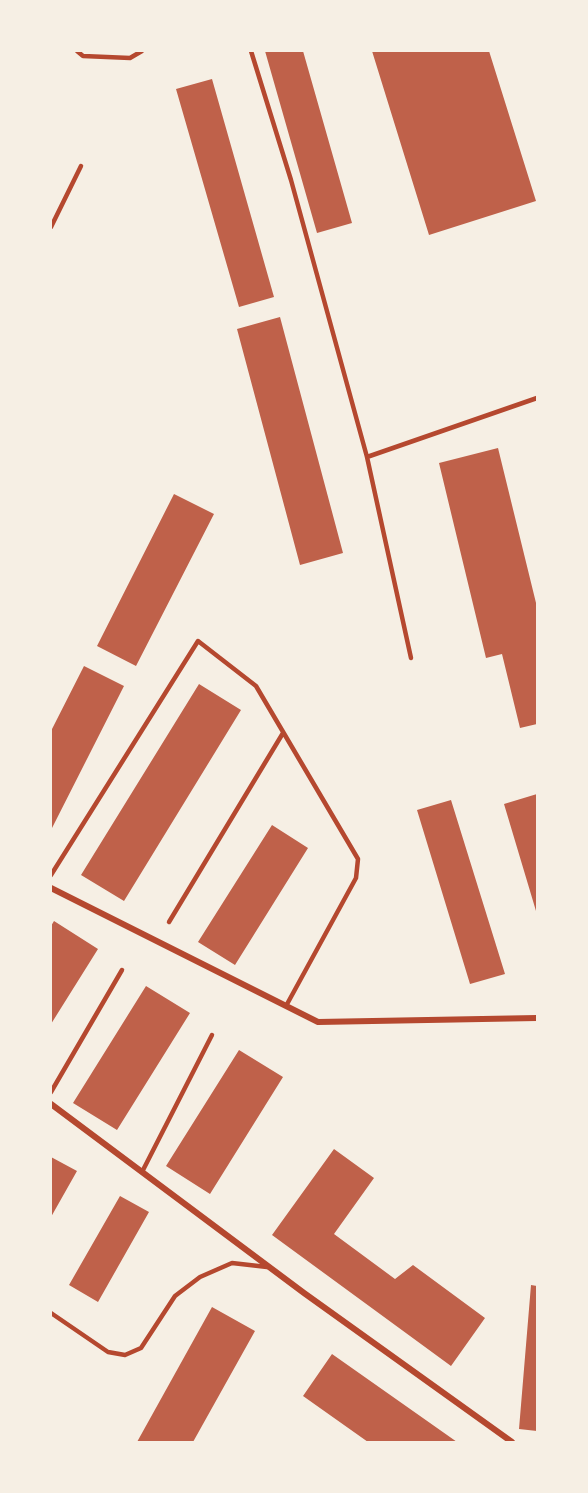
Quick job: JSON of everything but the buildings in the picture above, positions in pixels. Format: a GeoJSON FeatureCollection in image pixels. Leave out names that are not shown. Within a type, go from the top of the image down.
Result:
{"type":"FeatureCollection","features":[{"type":"Feature","properties":{"kind":"street"},"geometry":{"type":"LineString","coordinates":[[51,888],[318,1022],[537,1018]]}},
{"type":"Feature","properties":{"kind":"street"},"geometry":{"type":"LineString","coordinates":[[51,1104],[269,1267],[512,1442]]}},
{"type":"Feature","properties":{"kind":"lane"},"geometry":{"type":"LineString","coordinates":[[77,51],[83,56],[130,58],[142,51]]}},
{"type":"Feature","properties":{"kind":"lane"},"geometry":{"type":"LineString","coordinates":[[251,51],[291,180],[366,457],[411,658]]}},
{"type":"Feature","properties":{"kind":"lane"},"geometry":{"type":"LineString","coordinates":[[51,227],[81,166]]}},
{"type":"Feature","properties":{"kind":"lane"},"geometry":{"type":"LineString","coordinates":[[366,457],[537,398]]}},
{"type":"Feature","properties":{"kind":"lane"},"geometry":{"type":"LineString","coordinates":[[51,874],[198,641],[256,686],[358,858],[356,878],[286,1006]]}},
{"type":"Feature","properties":{"kind":"lane"},"geometry":{"type":"LineString","coordinates":[[169,922],[283,733]]}},
{"type":"Feature","properties":{"kind":"lane"},"geometry":{"type":"LineString","coordinates":[[51,1092],[122,969]]}},
{"type":"Feature","properties":{"kind":"lane"},"geometry":{"type":"LineString","coordinates":[[142,1172],[212,1035]]}},
{"type":"Feature","properties":{"kind":"lane"},"geometry":{"type":"LineString","coordinates":[[51,1313],[108,1352],[125,1355],[141,1348],[175,1296],[200,1277],[232,1263],[269,1267]]}}]}
